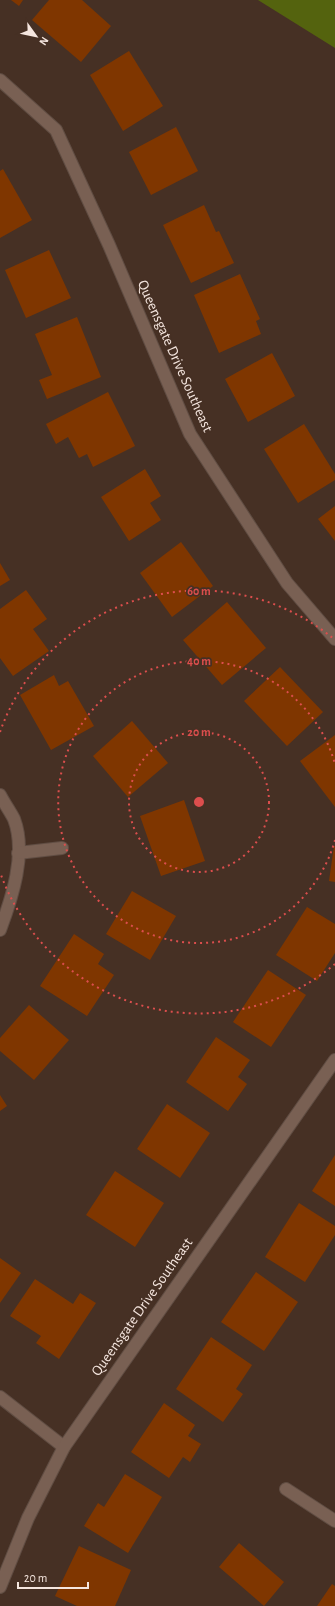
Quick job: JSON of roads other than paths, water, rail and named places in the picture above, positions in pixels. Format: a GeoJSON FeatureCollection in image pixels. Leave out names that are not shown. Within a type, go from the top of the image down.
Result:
{"type":"FeatureCollection","features":[{"type":"Feature","properties":{"kind":"street","name":"Queensgate Drive Southeast"},"geometry":{"type":"LineString","coordinates":[[0,80],[56,130],[109,246],[190,434],[287,583],[335,639]]}},
{"type":"Feature","properties":{"kind":"street"},"geometry":{"type":"LineString","coordinates":[[0,795],[14,819],[18,853],[14,886],[0,930]]}},
{"type":"Feature","properties":{"kind":"street"},"geometry":{"type":"LineString","coordinates":[[18,853],[62,848]]}},
{"type":"Feature","properties":{"kind":"street","name":"Queensgate Drive Southeast"},"geometry":{"type":"LineString","coordinates":[[0,1587],[28,1518],[64,1447],[335,1060]]}},
{"type":"Feature","properties":{"kind":"street"},"geometry":{"type":"LineString","coordinates":[[0,1397],[64,1447]]}},
{"type":"Feature","properties":{"kind":"street"},"geometry":{"type":"LineString","coordinates":[[286,1489],[335,1521]]}}]}
